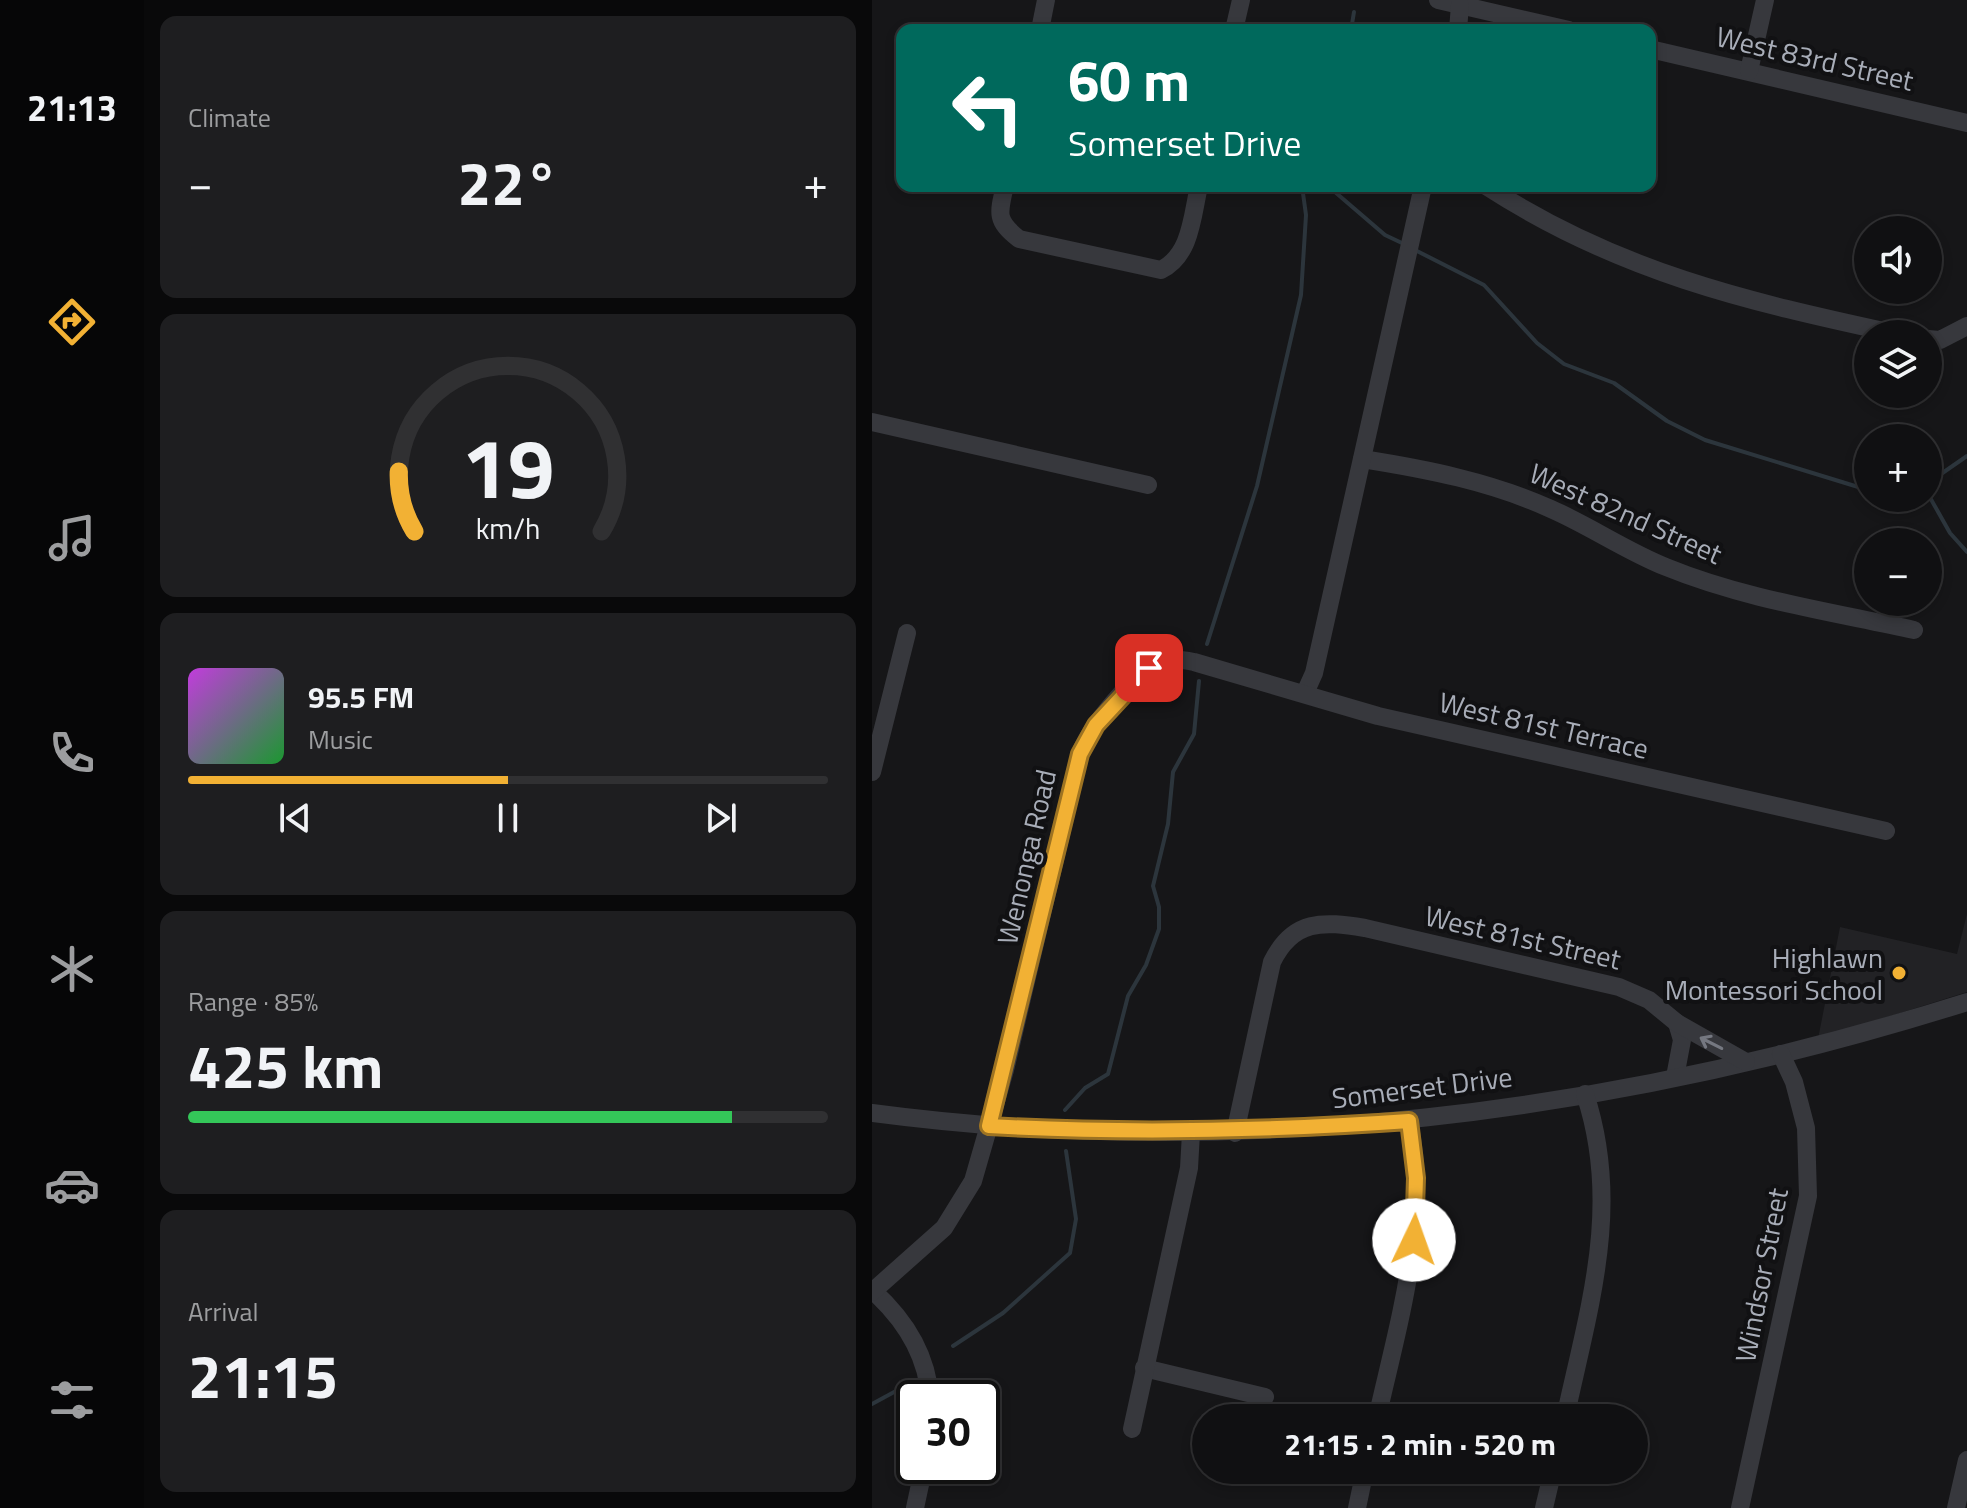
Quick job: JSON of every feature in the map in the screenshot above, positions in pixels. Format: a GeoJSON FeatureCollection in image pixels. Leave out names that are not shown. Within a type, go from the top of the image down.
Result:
{"type":"FeatureCollection","features":[{"type":"Feature","properties":{"kind":"street"},"geometry":{"type":"LineString","coordinates":[[1041,24],[1046,0]]}},
{"type":"Feature","properties":{"kind":"street"},"geometry":{"type":"LineString","coordinates":[[1235,24],[1241,0]]}},
{"type":"Feature","properties":{"kind":"street"},"geometry":{"type":"LineString","coordinates":[[1438,0],[1543,24]]}},
{"type":"Feature","properties":{"kind":"street"},"geometry":{"type":"LineString","coordinates":[[1749,71],[1765,0]]}},
{"type":"Feature","properties":{"kind":"street"},"geometry":{"type":"LineString","coordinates":[[1458,24],[1460,5]]}},
{"type":"Feature","properties":{"kind":"street","name":"West 83rd Street"},"geometry":{"type":"LineString","coordinates":[[1656,50],[1967,123]]}},
{"type":"Feature","properties":{"kind":"street"},"geometry":{"type":"LineString","coordinates":[[1004,192],[999,214],[1003,227],[1019,239],[1161,270],[1176,263],[1185,247],[1198,192]]}},
{"type":"Feature","properties":{"kind":"street"},"geometry":{"type":"LineString","coordinates":[[1305,693],[1314,673],[1422,192]]}},
{"type":"Feature","properties":{"kind":"street"},"geometry":{"type":"LineString","coordinates":[[1496,192],[1557,228],[1660,275],[1749,301],[1854,324]]}},
{"type":"Feature","properties":{"kind":"street"},"geometry":{"type":"LineString","coordinates":[[1942,339],[1967,326]]}},
{"type":"Feature","properties":{"kind":"street"},"geometry":{"type":"LineString","coordinates":[[872,422],[1148,485]]}},
{"type":"Feature","properties":{"kind":"street","name":"West 82nd Street"},"geometry":{"type":"LineString","coordinates":[[1362,459],[1428,471],[1512,493],[1573,519],[1665,567],[1703,581],[1914,630]]}},
{"type":"Feature","properties":{"kind":"street"},"geometry":{"type":"LineString","coordinates":[[872,772],[907,633]]}},
{"type":"Feature","properties":{"kind":"street","name":"Wenonga Road"},"geometry":{"type":"LineString","coordinates":[[872,1291],[929,1243],[959,1208],[973,1181],[1085,739],[1149,668],[1165,660],[1194,662]]}},
{"type":"Feature","properties":{"kind":"street","name":"West 81st Terrace"},"geometry":{"type":"LineString","coordinates":[[1194,662],[1378,716],[1886,831]]}},
{"type":"Feature","properties":{"kind":"street","name":"West 81st Street"},"geometry":{"type":"LineString","coordinates":[[1235,1133],[1277,952],[1307,925],[1347,925],[1619,987],[1649,1000],[1677,1023],[1746,1062]]}},
{"type":"Feature","properties":{"kind":"street","name":"Somerset Drive"},"geometry":{"type":"LineString","coordinates":[[872,1113],[989,1126],[1191,1133],[1235,1133],[1409,1121],[1585,1094],[1746,1062],[1967,1002]]}},
{"type":"Feature","properties":{"kind":"street"},"geometry":{"type":"LineString","coordinates":[[1675,1077],[1682,1040],[1677,1023]]}},
{"type":"Feature","properties":{"kind":"street","name":"Windsor Street"},"geometry":{"type":"LineString","coordinates":[[1740,1508],[1808,1196],[1806,1128],[1794,1082],[1781,1054]]}},
{"type":"Feature","properties":{"kind":"street"},"geometry":{"type":"LineString","coordinates":[[1568,1404],[1600,1260],[1603,1226],[1598,1142],[1585,1094]]}},
{"type":"Feature","properties":{"kind":"street"},"geometry":{"type":"LineString","coordinates":[[1380,1404],[1412,1258],[1416,1178],[1409,1121]]}},
{"type":"Feature","properties":{"kind":"street"},"geometry":{"type":"LineString","coordinates":[[1132,1429],[1189,1168],[1191,1133]]}},
{"type":"Feature","properties":{"kind":"street"},"geometry":{"type":"LineString","coordinates":[[872,1291],[901,1320],[916,1346],[925,1380]]}},
{"type":"Feature","properties":{"kind":"street"},"geometry":{"type":"LineString","coordinates":[[1144,1368],[1265,1397]]}},
{"type":"Feature","properties":{"kind":"street"},"geometry":{"type":"LineString","coordinates":[[1956,1508],[1967,1460]]}},
{"type":"Feature","properties":{"kind":"street"},"geometry":{"type":"LineString","coordinates":[[915,1508],[920,1484]]}},
{"type":"Feature","properties":{"kind":"street"},"geometry":{"type":"LineString","coordinates":[[1357,1508],[1362,1484]]}},
{"type":"Feature","properties":{"kind":"street"},"geometry":{"type":"LineString","coordinates":[[1544,1508],[1550,1484]]}},
{"type":"Feature","properties":{"kind":"shaded area","name":"Highlawn Montessori School"},"geometry":{"type":"Polygon","coordinates":[[[1967,914],[1967,992],[1818,1039],[1840,927],[1957,954],[1967,914]]]}},
{"type":"Feature","properties":{"kind":"waterway"},"geometry":{"type":"LineString","coordinates":[[1352,24],[1354,12]]}},
{"type":"Feature","properties":{"kind":"waterway"},"geometry":{"type":"LineString","coordinates":[[1207,644],[1257,486],[1301,295],[1306,215],[1303,192]]}},
{"type":"Feature","properties":{"kind":"waterway"},"geometry":{"type":"LineString","coordinates":[[1335,192],[1385,235],[1404,244]]}},
{"type":"Feature","properties":{"kind":"waterway"},"geometry":{"type":"LineString","coordinates":[[1415,250],[1484,285],[1537,343],[1564,364],[1614,383],[1667,421],[1705,440],[1854,486]]}},
{"type":"Feature","properties":{"kind":"waterway"},"geometry":{"type":"LineString","coordinates":[[1942,473],[1967,456]]}},
{"type":"Feature","properties":{"kind":"waterway"},"geometry":{"type":"LineString","coordinates":[[1938,512],[1950,533],[1967,552]]}},
{"type":"Feature","properties":{"kind":"waterway"},"geometry":{"type":"LineString","coordinates":[[1065,1110],[1085,1088],[1108,1074],[1128,996],[1146,965],[1159,929],[1159,907],[1153,886],[1168,824],[1173,772],[1194,734],[1199,681]]}},
{"type":"Feature","properties":{"kind":"waterway"},"geometry":{"type":"LineString","coordinates":[[953,1346],[1003,1313],[1070,1253],[1076,1219],[1066,1151]]}},
{"type":"Feature","properties":{"kind":"waterway"},"geometry":{"type":"LineString","coordinates":[[872,1404],[896,1391]]}},
{"type":"Feature","properties":{"kind":"place","name":"Highlawn Montessori School"},"geometry":{"type":"Point","coordinates":[1899,973]}},
{"type":"Feature","properties":{"kind":"route"},"geometry":{"type":"LineString","coordinates":[[1149,668],[1085,739],[989,1126],[1090,1132],[1235,1133],[1409,1121],[1416,1178],[1414,1240]]}}]}
